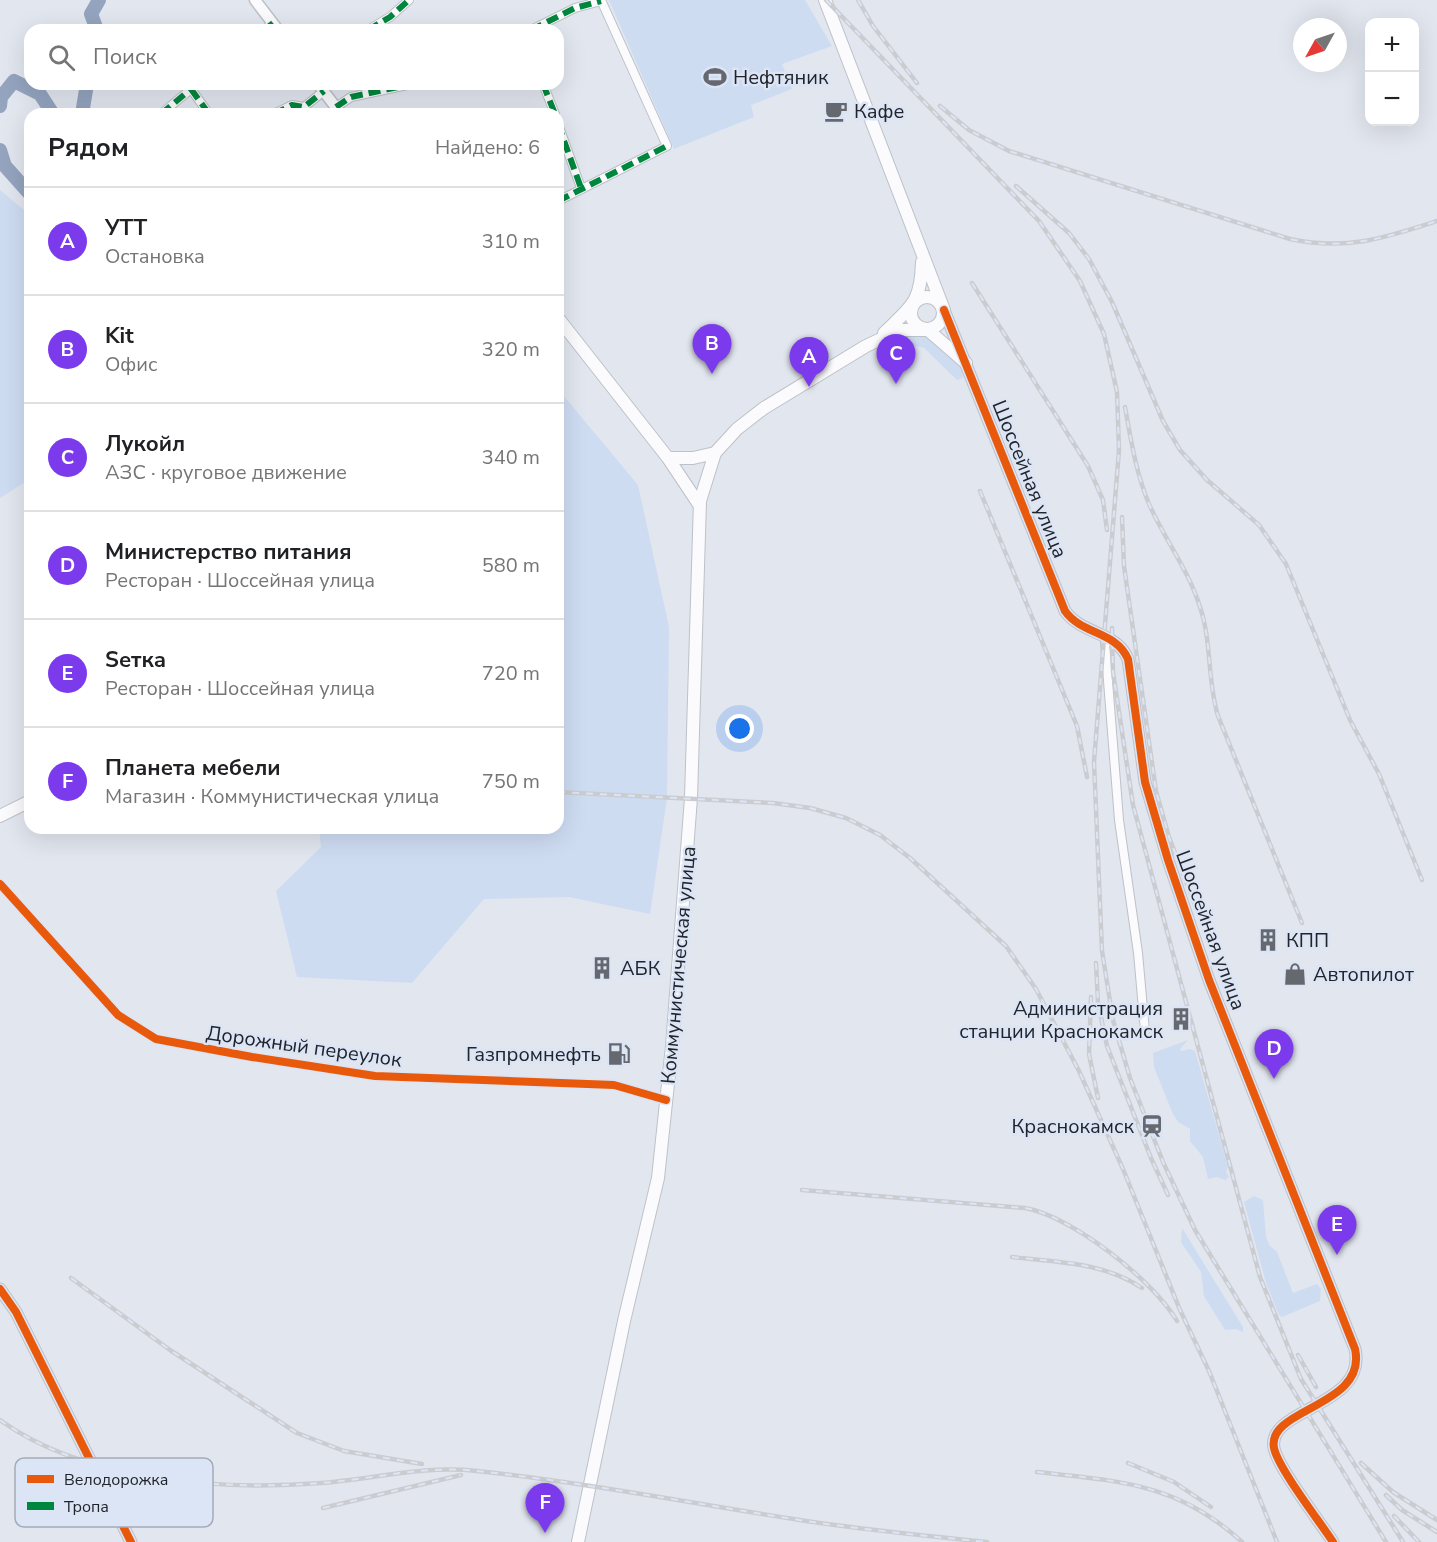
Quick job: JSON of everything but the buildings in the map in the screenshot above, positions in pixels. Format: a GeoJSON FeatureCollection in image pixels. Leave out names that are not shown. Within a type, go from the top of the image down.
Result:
{"type":"FeatureCollection","features":[{"type":"Feature","properties":{"kind":"main road","name":"Шоссейная улица"},"geometry":{"type":"LineString","coordinates":[[825,0],[944,310]]}},
{"type":"Feature","properties":{"kind":"main road"},"geometry":{"type":"LineString","coordinates":[[922,255],[921,287],[914,303],[913,319],[916,324],[928,330],[966,363]]}},
{"type":"Feature","properties":{"kind":"main road"},"geometry":{"type":"LineString","coordinates":[[668,458],[693,458],[715,453],[737,429],[764,408],[879,338],[909,328],[928,330],[940,323],[944,310],[936,299],[929,297],[914,303],[879,338]]}},
{"type":"Feature","properties":{"kind":"main road"},"geometry":{"type":"LineString","coordinates":[[564,326],[668,458],[700,506]]}},
{"type":"Feature","properties":{"kind":"main road","name":"Коммунистическая улица"},"geometry":{"type":"LineString","coordinates":[[578,1542],[624,1321],[655,1195],[666,1100],[691,798],[700,506],[715,453]]}},
{"type":"Feature","properties":{"kind":"main road"},"geometry":{"type":"LineString","coordinates":[[682,480],[688,485],[697,486],[707,478],[705,465],[693,458]]}},
{"type":"Feature","properties":{"kind":"main road"},"geometry":{"type":"LineString","coordinates":[[682,480],[682,465],[693,458]]}},
{"type":"Feature","properties":{"kind":"main road"},"geometry":{"type":"LineString","coordinates":[[0,816],[24,804]]}},
{"type":"Feature","properties":{"kind":"street"},"geometry":{"type":"LineString","coordinates":[[255,0],[269,24]]}},
{"type":"Feature","properties":{"kind":"street"},"geometry":{"type":"LineString","coordinates":[[378,24],[409,0]]}},
{"type":"Feature","properties":{"kind":"street"},"geometry":{"type":"LineString","coordinates":[[543,24],[575,8],[601,1],[667,146],[564,198]]}},
{"type":"Feature","properties":{"kind":"street"},"geometry":{"type":"LineString","coordinates":[[168,108],[189,90]]}},
{"type":"Feature","properties":{"kind":"street"},"geometry":{"type":"LineString","coordinates":[[196,90],[206,108]]}},
{"type":"Feature","properties":{"kind":"street"},"geometry":{"type":"LineString","coordinates":[[286,108],[292,105],[304,107],[319,90]]}},
{"type":"Feature","properties":{"kind":"street"},"geometry":{"type":"LineString","coordinates":[[323,90],[337,108]]}},
{"type":"Feature","properties":{"kind":"street"},"geometry":{"type":"LineString","coordinates":[[342,108],[351,97],[384,90]]}},
{"type":"Feature","properties":{"kind":"street"},"geometry":{"type":"LineString","coordinates":[[545,90],[553,108]]}},
{"type":"Feature","properties":{"kind":"street"},"geometry":{"type":"LineString","coordinates":[[564,141],[581,188]]}},
{"type":"Feature","properties":{"kind":"street","name":"Шоссейная улица"},"geometry":{"type":"LineString","coordinates":[[944,310],[1065,611],[1080,627],[1116,642],[1128,659],[1145,782],[1168,860],[1209,980],[1355,1349],[1357,1365],[1350,1381],[1286,1424],[1275,1436],[1274,1443],[1280,1461],[1333,1542]]}},
{"type":"Feature","properties":{"kind":"street"},"geometry":{"type":"LineString","coordinates":[[1105,643],[1119,820],[1138,953],[1145,1031]]}},
{"type":"Feature","properties":{"kind":"street","name":"Дорожный переулок"},"geometry":{"type":"LineString","coordinates":[[0,884],[118,1015],[156,1039],[252,1058],[375,1076],[614,1085],[666,1100]]}},
{"type":"Feature","properties":{"kind":"street"},"geometry":{"type":"LineString","coordinates":[[0,1290],[16,1312],[89,1458]]}},
{"type":"Feature","properties":{"kind":"street"},"geometry":{"type":"LineString","coordinates":[[124,1527],[131,1542]]}},
{"type":"Feature","properties":{"kind":"shaded area","name":"Нефтяник"},"geometry":{"type":"Polygon","coordinates":[[[609,0],[805,0],[832,46],[782,64],[792,89],[751,105],[754,117],[674,149],[609,0]]]}},
{"type":"Feature","properties":{"kind":"shaded area"},"geometry":{"type":"Polygon","coordinates":[[[0,190],[24,210],[24,483],[0,498],[0,190]]]}},
{"type":"Feature","properties":{"kind":"shaded area"},"geometry":{"type":"Polygon","coordinates":[[[910,333],[924,333],[960,362],[963,378],[957,380],[924,348],[909,344],[906,337],[910,333]]]}},
{"type":"Feature","properties":{"kind":"shaded area"},"geometry":{"type":"Polygon","coordinates":[[[564,396],[638,485],[669,627],[667,798],[650,914],[569,897],[484,899],[412,983],[297,977],[276,891],[321,847],[320,834],[564,834],[564,396]]]}},
{"type":"Feature","properties":{"kind":"shaded area"},"geometry":{"type":"Polygon","coordinates":[[[1188,1040],[1180,1049],[1195,1051],[1228,1167],[1226,1172],[1229,1177],[1225,1180],[1217,1177],[1208,1179],[1203,1157],[1190,1141],[1190,1129],[1178,1122],[1172,1112],[1154,1067],[1153,1053],[1188,1040]]]}},
{"type":"Feature","properties":{"kind":"shaded area"},"geometry":{"type":"Polygon","coordinates":[[[1254,1196],[1263,1200],[1266,1237],[1270,1246],[1277,1252],[1293,1293],[1317,1284],[1321,1289],[1320,1301],[1282,1317],[1279,1315],[1266,1283],[1244,1202],[1254,1196]]]}},
{"type":"Feature","properties":{"kind":"shaded area"},"geometry":{"type":"Polygon","coordinates":[[[1182,1228],[1243,1327],[1243,1332],[1236,1329],[1225,1330],[1204,1296],[1201,1272],[1181,1242],[1182,1228]]]}},
{"type":"Feature","properties":{"kind":"waterway"},"geometry":{"type":"LineString","coordinates":[[95,24],[91,14],[99,0]]}},
{"type":"Feature","properties":{"kind":"waterway"},"geometry":{"type":"LineString","coordinates":[[0,106],[1,97],[14,81],[24,86]]}},
{"type":"Feature","properties":{"kind":"waterway"},"geometry":{"type":"LineString","coordinates":[[32,90],[40,94],[49,108]]}},
{"type":"Feature","properties":{"kind":"waterway"},"geometry":{"type":"LineString","coordinates":[[83,108],[86,90]]}},
{"type":"Feature","properties":{"kind":"waterway"},"geometry":{"type":"LineString","coordinates":[[0,150],[5,166],[24,187]]}},
{"type":"Feature","properties":{"kind":"railway"},"geometry":{"type":"LineString","coordinates":[[826,0],[1039,221],[1080,281],[1104,334],[1117,392],[1119,450],[1094,762],[1102,951],[1113,1020],[1130,1078],[1163,1162],[1195,1230],[1386,1542]]}},
{"type":"Feature","properties":{"kind":"railway"},"geometry":{"type":"LineString","coordinates":[[858,0],[873,26],[917,83]]}},
{"type":"Feature","properties":{"kind":"railway"},"geometry":{"type":"LineString","coordinates":[[940,106],[969,130],[1009,151],[1290,239],[1330,244],[1365,241],[1437,221]]}},
{"type":"Feature","properties":{"kind":"railway"},"geometry":{"type":"LineString","coordinates":[[1016,186],[1069,233],[1089,259],[1112,302],[1163,421],[1180,450],[1207,480],[1259,525],[1286,564],[1350,720],[1379,774],[1422,880]]}},
{"type":"Feature","properties":{"kind":"railway"},"geometry":{"type":"LineString","coordinates":[[972,283],[1088,466],[1103,500],[1107,530]]}},
{"type":"Feature","properties":{"kind":"railway"},"geometry":{"type":"LineString","coordinates":[[1125,407],[1134,456],[1144,492],[1189,580],[1204,620],[1212,689],[1218,716],[1302,923]]}},
{"type":"Feature","properties":{"kind":"railway"},"geometry":{"type":"LineString","coordinates":[[980,491],[1077,726],[1087,777]]}},
{"type":"Feature","properties":{"kind":"railway"},"geometry":{"type":"LineString","coordinates":[[1122,517],[1124,566],[1156,791],[1169,837],[1195,905]]}},
{"type":"Feature","properties":{"kind":"railway"},"geometry":{"type":"LineString","coordinates":[[1112,628],[1113,672],[1133,805],[1260,1277],[1301,1379],[1403,1542]]}},
{"type":"Feature","properties":{"kind":"railway"},"geometry":{"type":"LineString","coordinates":[[564,792],[773,803],[810,808],[846,818],[880,835],[910,858],[1006,946],[1036,989],[1079,1071],[1123,1169],[1180,1310],[1209,1371],[1277,1542]]}},
{"type":"Feature","properties":{"kind":"railway"},"geometry":{"type":"LineString","coordinates":[[1096,963],[1098,1003],[1107,1046],[1168,1195]]}},
{"type":"Feature","properties":{"kind":"railway"},"geometry":{"type":"LineString","coordinates":[[1091,997],[1089,1054],[1098,1098]]}},
{"type":"Feature","properties":{"kind":"railway"},"geometry":{"type":"LineString","coordinates":[[802,1190],[1025,1208],[1044,1214],[1065,1223],[1110,1253],[1150,1288],[1177,1321]]}},
{"type":"Feature","properties":{"kind":"railway"},"geometry":{"type":"LineString","coordinates":[[1012,1257],[1096,1268],[1127,1279],[1142,1288]]}},
{"type":"Feature","properties":{"kind":"railway"},"geometry":{"type":"LineString","coordinates":[[71,1278],[170,1350],[297,1433],[344,1451],[422,1464]]}},
{"type":"Feature","properties":{"kind":"railway"},"geometry":{"type":"LineString","coordinates":[[1298,1355],[1316,1387]]}},
{"type":"Feature","properties":{"kind":"railway"},"geometry":{"type":"LineString","coordinates":[[0,1420],[34,1441],[75,1458]]}},
{"type":"Feature","properties":{"kind":"railway"},"geometry":{"type":"LineString","coordinates":[[1128,1463],[1174,1482],[1211,1507]]}},
{"type":"Feature","properties":{"kind":"railway"},"geometry":{"type":"LineString","coordinates":[[1361,1463],[1393,1492],[1437,1520]]}},
{"type":"Feature","properties":{"kind":"railway"},"geometry":{"type":"LineString","coordinates":[[213,1484],[282,1485],[341,1481],[418,1471],[477,1471],[829,1524],[987,1542]]}},
{"type":"Feature","properties":{"kind":"railway"},"geometry":{"type":"LineString","coordinates":[[1037,1472],[1095,1478],[1146,1488],[1171,1496],[1218,1522],[1242,1542]]}},
{"type":"Feature","properties":{"kind":"railway"},"geometry":{"type":"LineString","coordinates":[[323,1508],[461,1475]]}},
{"type":"Feature","properties":{"kind":"railway"},"geometry":{"type":"LineString","coordinates":[[1386,1495],[1402,1510],[1437,1532]]}},
{"type":"Feature","properties":{"kind":"railway"},"geometry":{"type":"LineString","coordinates":[[1394,1516],[1419,1542]]}},
{"type":"Feature","properties":{"kind":"marked path"},"geometry":{"type":"LineString","coordinates":[[378,24],[409,0]]}},
{"type":"Feature","properties":{"kind":"marked path"},"geometry":{"type":"LineString","coordinates":[[543,24],[575,8],[601,1]]}},
{"type":"Feature","properties":{"kind":"marked path"},"geometry":{"type":"LineString","coordinates":[[168,108],[190,90]]}},
{"type":"Feature","properties":{"kind":"marked path"},"geometry":{"type":"LineString","coordinates":[[192,90],[205,108]]}},
{"type":"Feature","properties":{"kind":"marked path"},"geometry":{"type":"LineString","coordinates":[[336,107],[351,97],[384,90]]}},
{"type":"Feature","properties":{"kind":"marked path"},"geometry":{"type":"LineString","coordinates":[[545,90],[553,108]]}},
{"type":"Feature","properties":{"kind":"marked path"},"geometry":{"type":"LineString","coordinates":[[286,108],[292,105],[304,107],[324,91]]}},
{"type":"Feature","properties":{"kind":"marked path"},"geometry":{"type":"LineString","coordinates":[[564,141],[581,188]]}},
{"type":"Feature","properties":{"kind":"marked path"},"geometry":{"type":"LineString","coordinates":[[564,198],[667,146]]}},
{"type":"Feature","properties":{"kind":"cycle path"},"geometry":{"type":"LineString","coordinates":[[944,310],[1065,611],[1080,625],[1115,643],[1128,659],[1145,782],[1168,860],[1209,980],[1355,1349],[1355,1368],[1347,1383],[1333,1395],[1285,1424],[1276,1435],[1274,1448],[1291,1481],[1333,1542]]}},
{"type":"Feature","properties":{"kind":"cycle path"},"geometry":{"type":"LineString","coordinates":[[0,884],[118,1015],[156,1039],[375,1076],[614,1085],[666,1100]]}},
{"type":"Feature","properties":{"kind":"cycle path"},"geometry":{"type":"LineString","coordinates":[[0,1289],[16,1312],[89,1458]]}},
{"type":"Feature","properties":{"kind":"cycle path"},"geometry":{"type":"LineString","coordinates":[[124,1527],[131,1542]]}},
{"type":"Feature","properties":{"kind":"place","name":"Нефтяник"},"geometry":{"type":"Point","coordinates":[715,77]}},
{"type":"Feature","properties":{"kind":"place","name":"Кафе"},"geometry":{"type":"Point","coordinates":[836,111]}},
{"type":"Feature","properties":{"kind":"place","name":"Kit"},"geometry":{"type":"Point","coordinates":[712,374]}},
{"type":"Feature","properties":{"kind":"place","name":"Лукойл"},"geometry":{"type":"Point","coordinates":[896,384]}},
{"type":"Feature","properties":{"kind":"place","name":"УТТ"},"geometry":{"type":"Point","coordinates":[809,387]}},
{"type":"Feature","properties":{"kind":"place","name":"КПП"},"geometry":{"type":"Point","coordinates":[1268,940]}},
{"type":"Feature","properties":{"kind":"place","name":"АБК"},"geometry":{"type":"Point","coordinates":[602,968]}},
{"type":"Feature","properties":{"kind":"place","name":"Автопилот"},"geometry":{"type":"Point","coordinates":[1295,974]}},
{"type":"Feature","properties":{"kind":"place","name":"Администрация станции Краснокамск"},"geometry":{"type":"Point","coordinates":[1181,1019]}},
{"type":"Feature","properties":{"kind":"place","name":"Газпромнефть"},"geometry":{"type":"Point","coordinates":[619,1054]}},
{"type":"Feature","properties":{"kind":"place","name":"Министерство питания"},"geometry":{"type":"Point","coordinates":[1274,1079]}},
{"type":"Feature","properties":{"kind":"place","name":"Краснокамск"},"geometry":{"type":"Point","coordinates":[1152,1126]}},
{"type":"Feature","properties":{"kind":"place","name":"Sетка"},"geometry":{"type":"Point","coordinates":[1337,1255]}},
{"type":"Feature","properties":{"kind":"place","name":"Планета мебели"},"geometry":{"type":"Point","coordinates":[545,1533]}}]}
